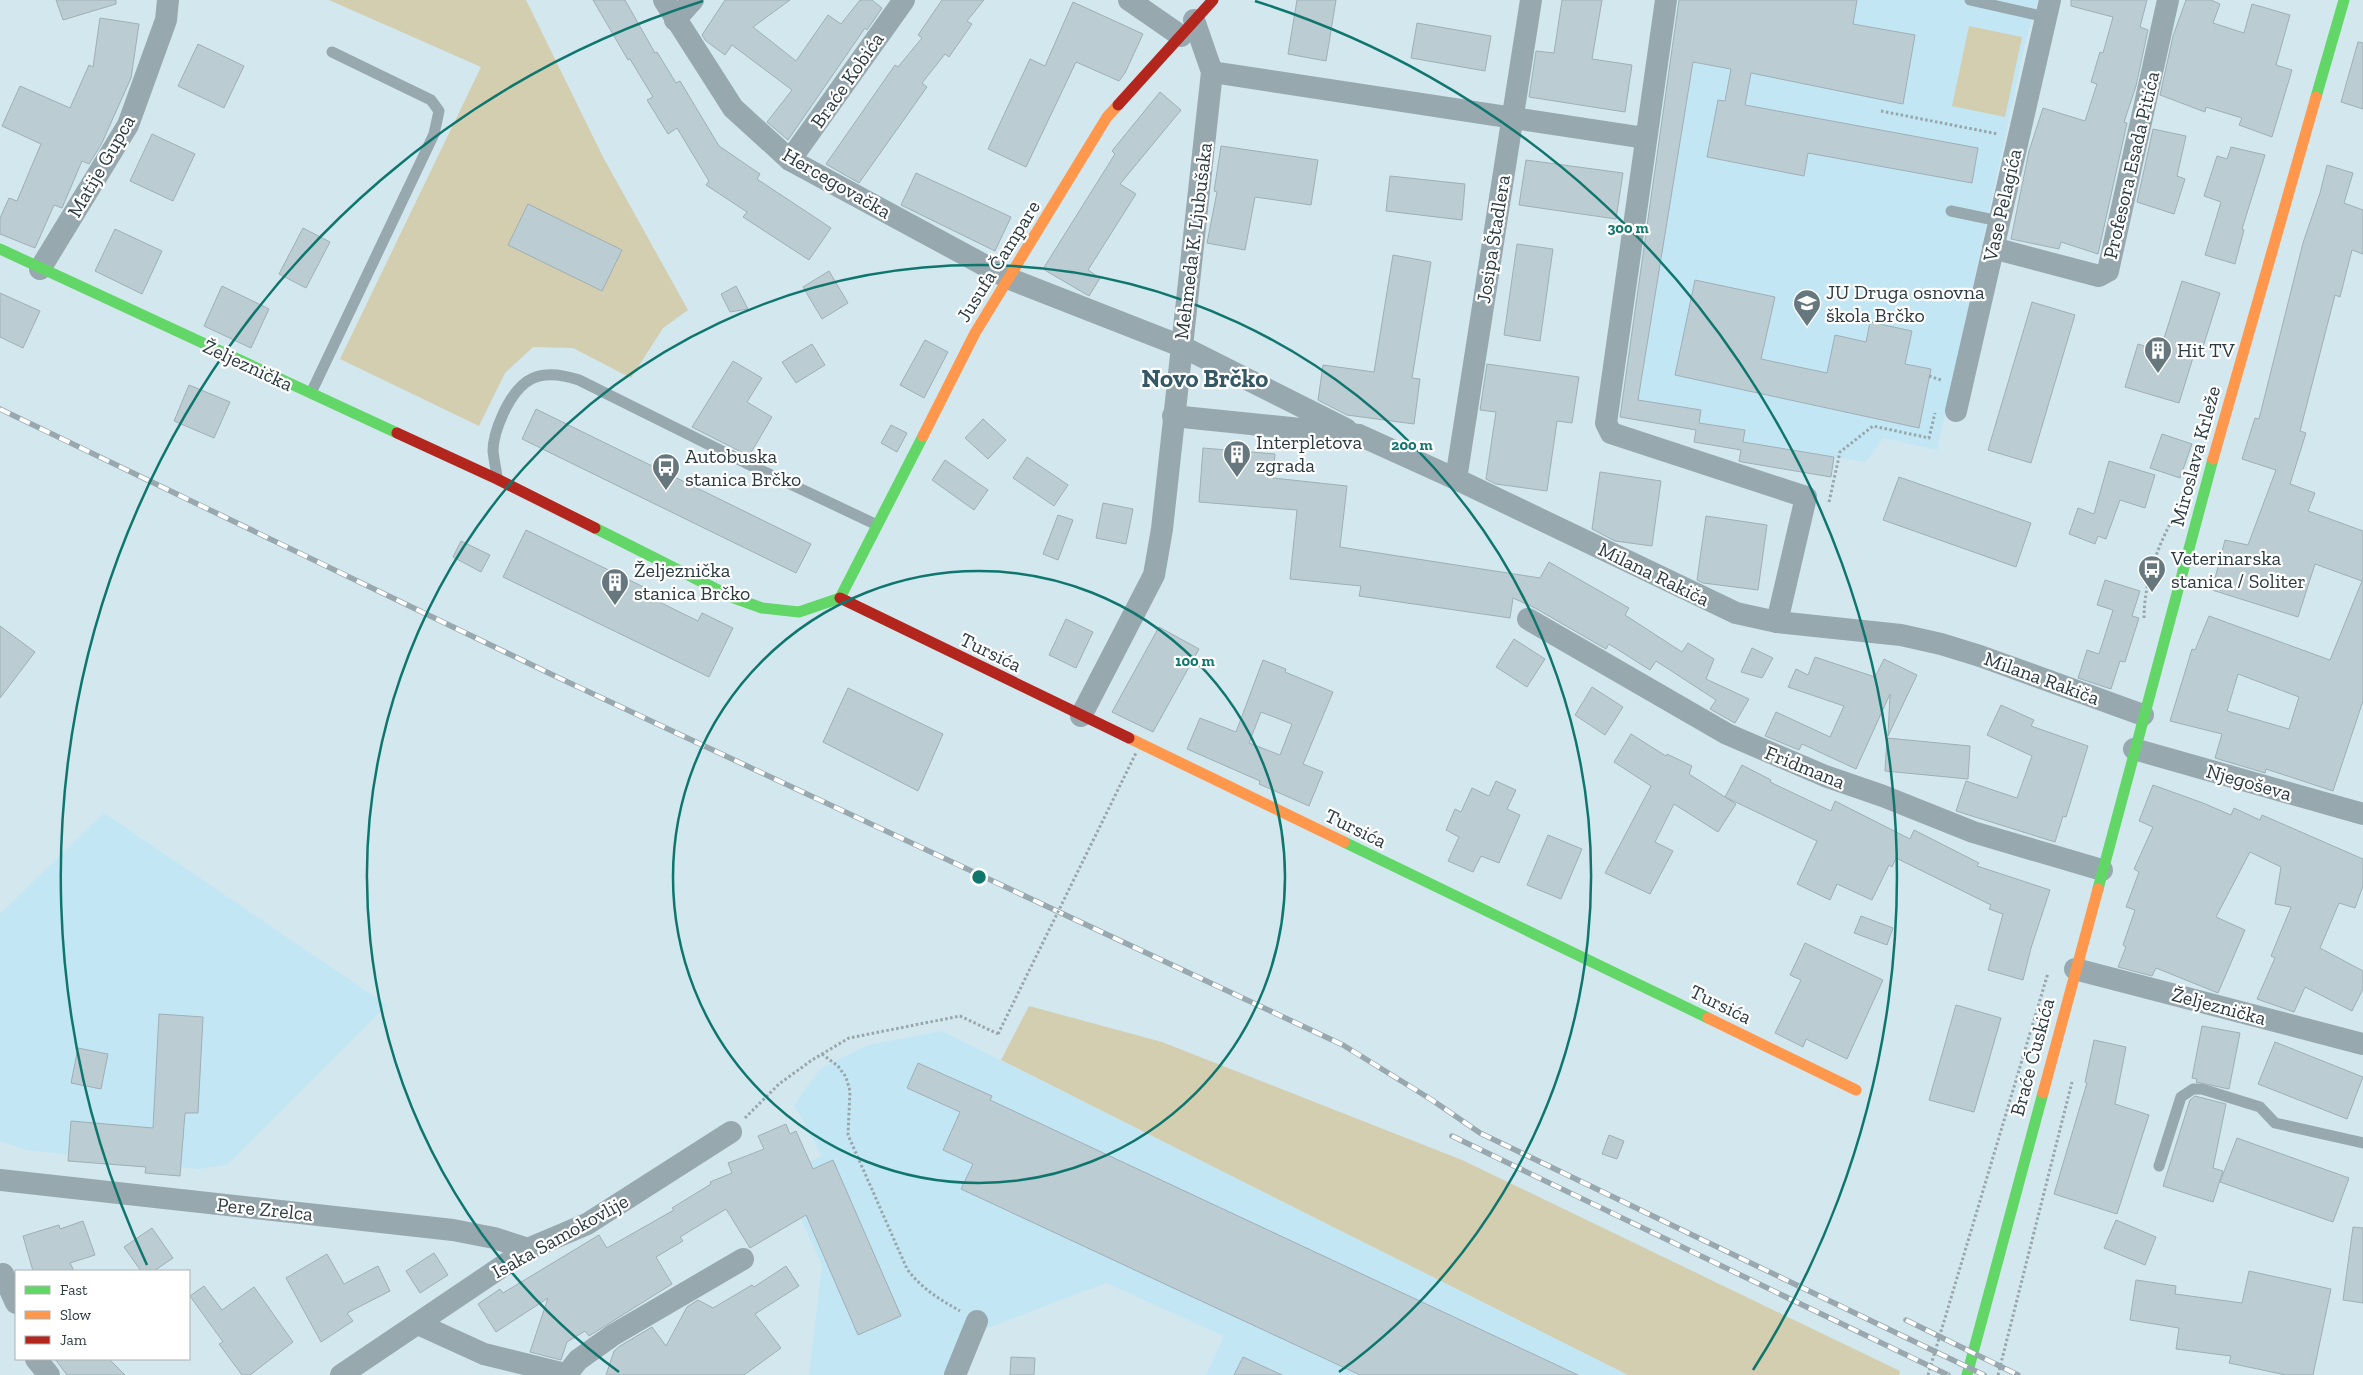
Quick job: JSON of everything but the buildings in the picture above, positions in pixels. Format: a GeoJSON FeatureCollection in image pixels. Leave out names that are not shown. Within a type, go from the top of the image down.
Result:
{"type":"FeatureCollection","features":[{"type":"Feature","properties":{"kind":"street","name":"Matije Gupca"},"geometry":{"type":"LineString","coordinates":[[40,269],[128,125],[166,20],[168,0]]}},
{"type":"Feature","properties":{"kind":"street","name":"Hercegovačka"},"geometry":{"type":"LineString","coordinates":[[664,0],[733,108],[790,160],[1010,279],[1181,346],[1359,435]]}},
{"type":"Feature","properties":{"kind":"street"},"geometry":{"type":"LineString","coordinates":[[675,20],[693,0]]}},
{"type":"Feature","properties":{"kind":"street","name":"Braće Kobića"},"geometry":{"type":"LineString","coordinates":[[790,160],[904,0]]}},
{"type":"Feature","properties":{"kind":"street"},"geometry":{"type":"LineString","coordinates":[[1129,0],[1188,28]]}},
{"type":"Feature","properties":{"kind":"street","name":"Jusufa Čampare"},"geometry":{"type":"LineString","coordinates":[[840,598],[975,333],[1010,279],[1107,118],[1213,0]]}},
{"type":"Feature","properties":{"kind":"street","name":"Josipa Štadlera"},"geometry":{"type":"LineString","coordinates":[[1456,479],[1530,0]]}},
{"type":"Feature","properties":{"kind":"street"},"geometry":{"type":"LineString","coordinates":[[1666,0],[1606,423],[1612,432],[1806,497],[1777,622]]}},
{"type":"Feature","properties":{"kind":"street","name":"Profesora Esada Pitića"},"geometry":{"type":"LineString","coordinates":[[1993,248],[2099,276],[2108,271],[2168,0]]}},
{"type":"Feature","properties":{"kind":"street","name":"Miroslava Krleže"},"geometry":{"type":"LineString","coordinates":[[2134,749],[2225,415],[2344,0]]}},
{"type":"Feature","properties":{"kind":"street","name":"Vase Pelagića"},"geometry":{"type":"LineString","coordinates":[[1956,411],[2048,8]]}},
{"type":"Feature","properties":{"kind":"street","name":"Mehmeda K. Ljubušaka"},"geometry":{"type":"LineString","coordinates":[[1081,716],[1154,575],[1162,529],[1212,72],[1188,28]]}},
{"type":"Feature","properties":{"kind":"street"},"geometry":{"type":"LineString","coordinates":[[1212,72],[1512,116],[1645,138]]}},
{"type":"Feature","properties":{"kind":"street","name":"Željeznička"},"geometry":{"type":"LineString","coordinates":[[0,250],[497,479],[734,598],[762,609],[784,614],[824,606],[840,598]]}},
{"type":"Feature","properties":{"kind":"street","name":"Milana Rakiča"},"geometry":{"type":"LineString","coordinates":[[1173,416],[1359,435],[1456,479],[1736,613],[1777,622],[1901,635],[1941,644],[1980,656],[2143,715]]}},
{"type":"Feature","properties":{"kind":"street","name":"Tursića"},"geometry":{"type":"LineString","coordinates":[[840,598],[1856,1090]]}},
{"type":"Feature","properties":{"kind":"street","name":"Fridmana"},"geometry":{"type":"LineString","coordinates":[[1528,619],[1736,738],[1825,776],[1883,796],[1973,832],[2102,870]]}},
{"type":"Feature","properties":{"kind":"street","name":"Braće Ćuskića"},"geometry":{"type":"LineString","coordinates":[[1967,1375],[2134,749]]}},
{"type":"Feature","properties":{"kind":"street","name":"Njegoševa"},"geometry":{"type":"LineString","coordinates":[[2134,749],[2363,814]]}},
{"type":"Feature","properties":{"kind":"street","name":"Željeznička"},"geometry":{"type":"LineString","coordinates":[[2075,969],[2363,1044]]}},
{"type":"Feature","properties":{"kind":"street","name":"Isaka Samokovlije"},"geometry":{"type":"LineString","coordinates":[[341,1375],[528,1250],[587,1224],[731,1132]]}},
{"type":"Feature","properties":{"kind":"street","name":"Pere Zrelca"},"geometry":{"type":"LineString","coordinates":[[0,1180],[453,1230],[494,1238],[528,1250]]}},
{"type":"Feature","properties":{"kind":"street"},"geometry":{"type":"LineString","coordinates":[[418,1324],[484,1354],[568,1375],[578,1360],[613,1334],[743,1259]]}},
{"type":"Feature","properties":{"kind":"street"},"geometry":{"type":"LineString","coordinates":[[1,1270],[15,1300]]}},
{"type":"Feature","properties":{"kind":"street"},"geometry":{"type":"LineString","coordinates":[[955,1375],[977,1321]]}},
{"type":"Feature","properties":{"kind":"street"},"geometry":{"type":"LineString","coordinates":[[37,1360],[49,1375]]}},
{"type":"Feature","properties":{"kind":"lane"},"geometry":{"type":"LineString","coordinates":[[1970,0],[2048,8]]}},
{"type":"Feature","properties":{"kind":"lane"},"geometry":{"type":"LineString","coordinates":[[311,393],[434,134],[439,111],[431,100],[332,52]]}},
{"type":"Feature","properties":{"kind":"lane"},"geometry":{"type":"LineString","coordinates":[[1951,212],[1999,221]]}},
{"type":"Feature","properties":{"kind":"lane"},"geometry":{"type":"LineString","coordinates":[[497,479],[494,442],[496,428],[509,402],[519,386],[538,376],[559,373],[579,380],[748,464],[877,525]]}},
{"type":"Feature","properties":{"kind":"lane"},"geometry":{"type":"LineString","coordinates":[[2160,1166],[2181,1097],[2193,1088],[2260,1107],[2276,1122],[2363,1143]]}},
{"type":"Feature","properties":{"kind":"path"},"geometry":{"type":"LineString","coordinates":[[1880,111],[2018,138]]}},
{"type":"Feature","properties":{"kind":"path"},"geometry":{"type":"LineString","coordinates":[[1806,497],[1829,502],[1840,452],[1873,426],[1929,438],[1936,405],[1956,411]]}},
{"type":"Feature","properties":{"kind":"path"},"geometry":{"type":"LineString","coordinates":[[731,1132],[779,1084],[849,1038],[960,1016],[998,1034],[1136,752]]}},
{"type":"Feature","properties":{"kind":"path"},"geometry":{"type":"LineString","coordinates":[[822,1054],[838,1066],[846,1077],[850,1091],[848,1135],[908,1269],[918,1283],[928,1292],[977,1321]]}},
{"type":"Feature","properties":{"kind":"shaded area"},"geometry":{"type":"Polygon","coordinates":[[[329,0],[526,0],[603,157],[688,310],[663,328],[631,378],[573,348],[533,347],[505,373],[479,426],[340,359],[481,67],[329,0]]]}},
{"type":"Feature","properties":{"kind":"shaded area"},"geometry":{"type":"Polygon","coordinates":[[[1696,0],[2038,0],[2027,35],[1937,450],[1883,438],[1866,462],[1743,442],[1745,430],[1699,423],[1700,410],[1638,400],[1691,73],[1696,0]]]}},
{"type":"Feature","properties":{"kind":"shaded area"},"geometry":{"type":"Polygon","coordinates":[[[1969,26],[2022,37],[2005,117],[1952,106],[1969,26]]]}},
{"type":"Feature","properties":{"kind":"shaded area"},"geometry":{"type":"Polygon","coordinates":[[[104,813],[387,1005],[227,1165],[199,1169],[26,1150],[0,1141],[0,914],[104,813]]]}},
{"type":"Feature","properties":{"kind":"shaded area"},"geometry":{"type":"Polygon","coordinates":[[[1029,1006],[1162,1042],[1462,1160],[1900,1371],[1899,1375],[1628,1375],[1001,1060],[1029,1006]]]}},
{"type":"Feature","properties":{"kind":"shaded area"},"geometry":{"type":"Polygon","coordinates":[[[942,1031],[1628,1375],[1206,1375],[1224,1336],[1106,1283],[985,1329],[948,1375],[809,1375],[822,1265],[781,1175],[822,1156],[794,1105],[820,1069],[868,1045],[942,1031]]]}},
{"type":"Feature","properties":{"kind":"railway"},"geometry":{"type":"LineString","coordinates":[[0,409],[557,677],[1343,1045],[1432,1100],[1480,1133],[1984,1375]]}},
{"type":"Feature","properties":{"kind":"railway"},"geometry":{"type":"LineString","coordinates":[[1452,1136],[1948,1375]]}},
{"type":"Feature","properties":{"kind":"railway"},"geometry":{"type":"LineString","coordinates":[[1906,1320],[2018,1375]]}},
{"type":"Feature","properties":{"kind":"traffic: fast"},"geometry":{"type":"LineString","coordinates":[[2316,97],[2344,0]]}},
{"type":"Feature","properties":{"kind":"traffic: fast"},"geometry":{"type":"LineString","coordinates":[[0,249],[397,433]]}},
{"type":"Feature","properties":{"kind":"traffic: fast"},"geometry":{"type":"LineString","coordinates":[[595,528],[734,598],[762,608],[799,612],[840,598],[923,436]]}},
{"type":"Feature","properties":{"kind":"traffic: fast"},"geometry":{"type":"LineString","coordinates":[[2098,889],[2213,459]]}},
{"type":"Feature","properties":{"kind":"traffic: fast"},"geometry":{"type":"LineString","coordinates":[[1344,842],[1708,1018]]}},
{"type":"Feature","properties":{"kind":"traffic: fast"},"geometry":{"type":"LineString","coordinates":[[1967,1375],[2043,1093]]}},
{"type":"Feature","properties":{"kind":"traffic: slow"},"geometry":{"type":"LineString","coordinates":[[2213,459],[2316,97]]}},
{"type":"Feature","properties":{"kind":"traffic: slow"},"geometry":{"type":"LineString","coordinates":[[923,436],[975,333],[1107,117],[1118,105]]}},
{"type":"Feature","properties":{"kind":"traffic: slow"},"geometry":{"type":"LineString","coordinates":[[1129,738],[1344,842]]}},
{"type":"Feature","properties":{"kind":"traffic: slow"},"geometry":{"type":"LineString","coordinates":[[2043,1093],[2098,889]]}},
{"type":"Feature","properties":{"kind":"traffic: slow"},"geometry":{"type":"LineString","coordinates":[[1708,1018],[1856,1090]]}},
{"type":"Feature","properties":{"kind":"traffic: jam"},"geometry":{"type":"LineString","coordinates":[[1118,105],[1213,0]]}},
{"type":"Feature","properties":{"kind":"traffic: jam"},"geometry":{"type":"LineString","coordinates":[[397,433],[497,479],[595,528]]}},
{"type":"Feature","properties":{"kind":"traffic: jam"},"geometry":{"type":"LineString","coordinates":[[840,598],[1129,738]]}},
{"type":"Feature","properties":{"kind":"place","name":"JU Druga osnovna škola Brčko"},"geometry":{"type":"Point","coordinates":[1807,327]}},
{"type":"Feature","properties":{"kind":"place","name":"Hit TV"},"geometry":{"type":"Point","coordinates":[2158,374]}},
{"type":"Feature","properties":{"kind":"place","name":"Interpletova zgrada"},"geometry":{"type":"Point","coordinates":[1237,478]}},
{"type":"Feature","properties":{"kind":"place","name":"Autobuska stanica Brčko"},"geometry":{"type":"Point","coordinates":[666,491]}},
{"type":"Feature","properties":{"kind":"place","name":"Veterinarska stanica / Soliter"},"geometry":{"type":"Point","coordinates":[2152,593]}},
{"type":"Feature","properties":{"kind":"place","name":"Željeznička stanica Brčko"},"geometry":{"type":"Point","coordinates":[615,606]}},
{"type":"Feature","properties":{"kind":"district","name":"Novo Brčko"},"geometry":{"type":"Point","coordinates":[1205,378]}}]}
